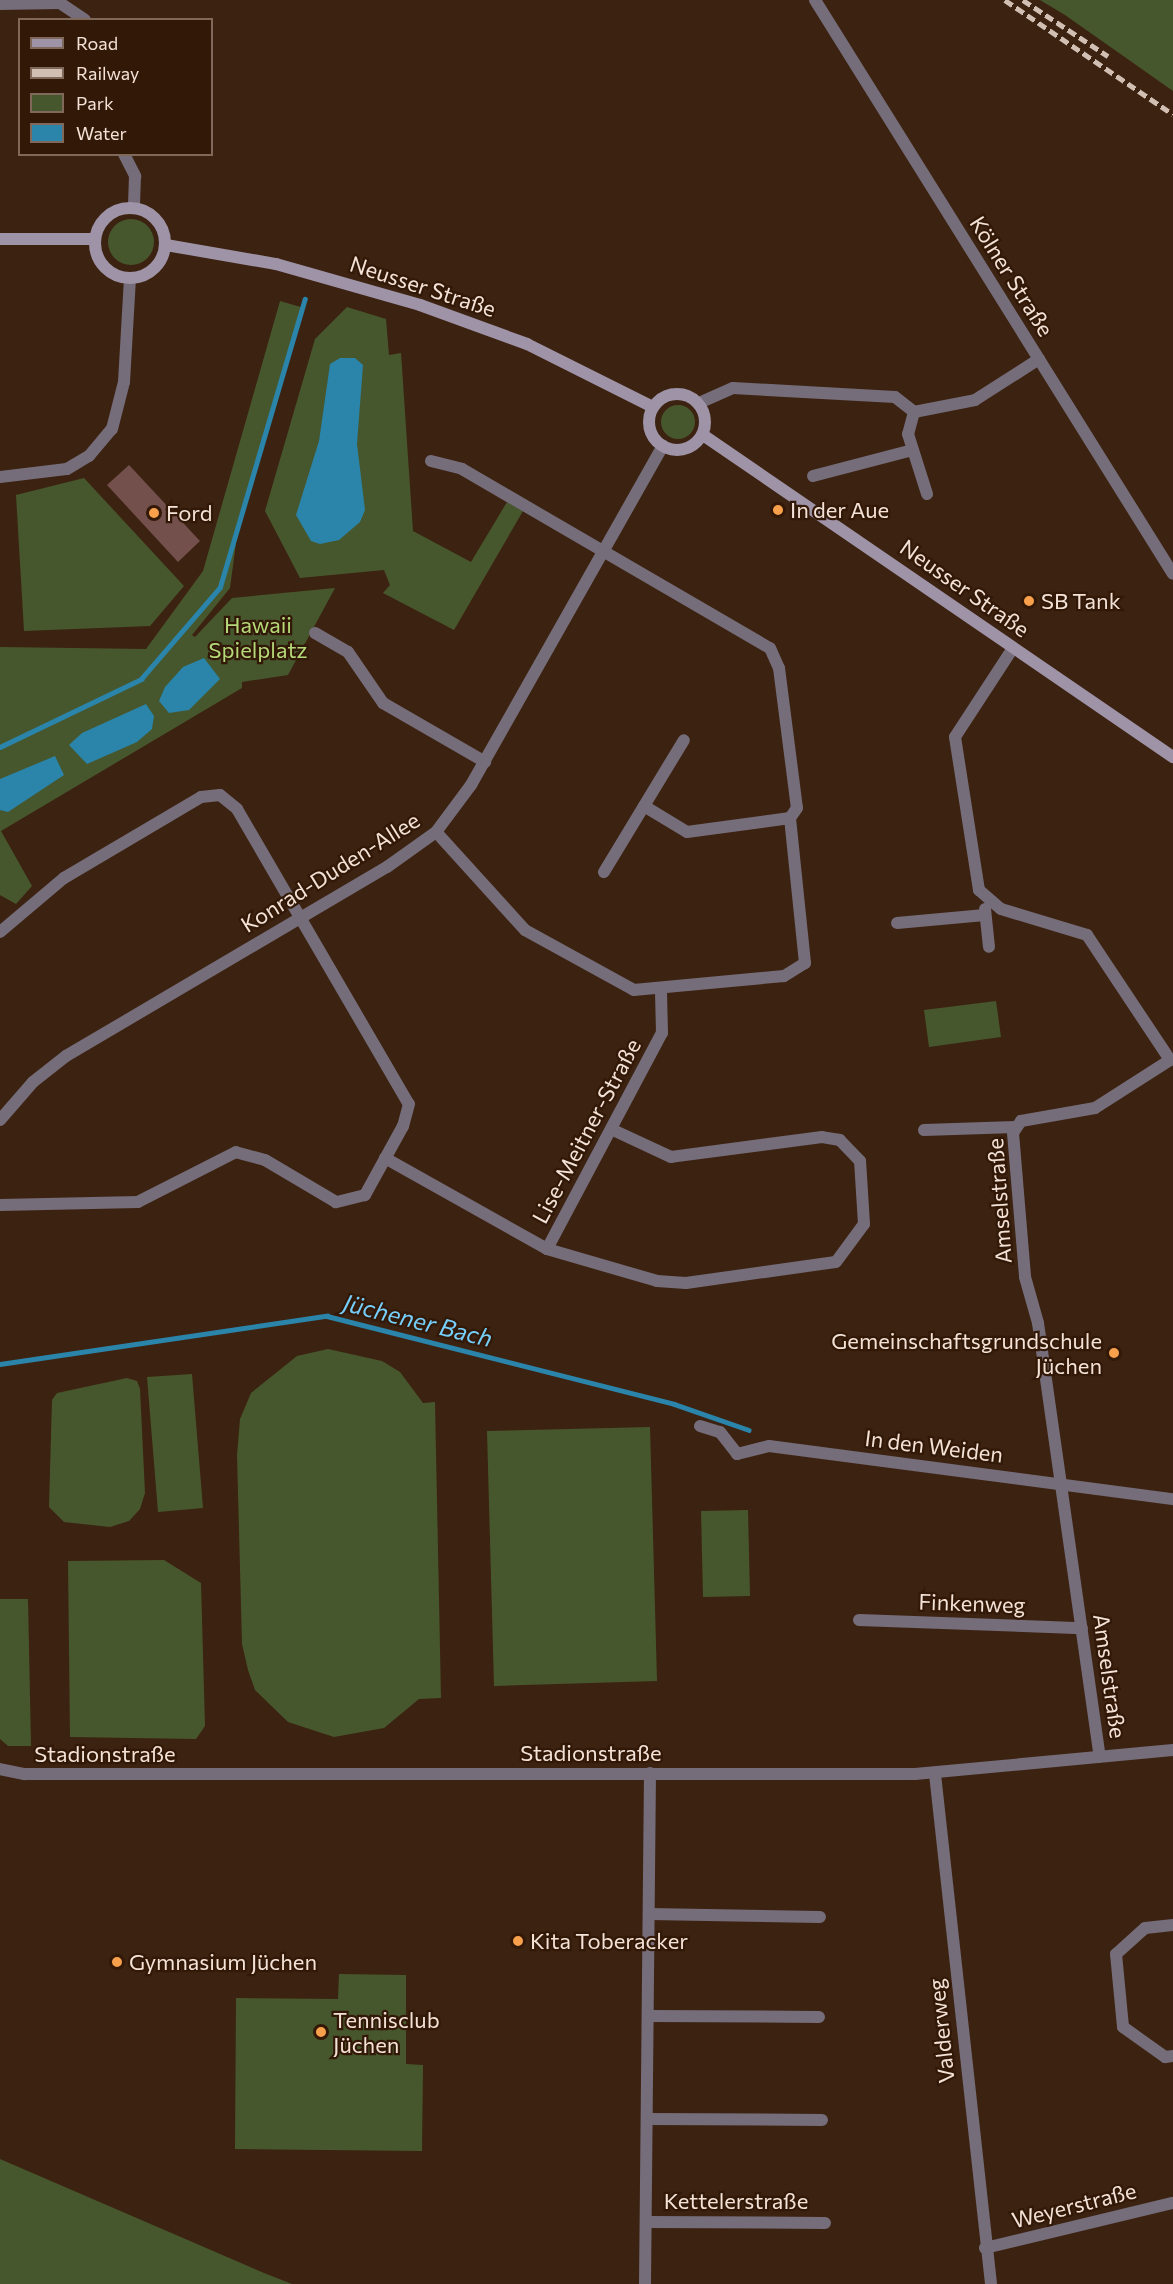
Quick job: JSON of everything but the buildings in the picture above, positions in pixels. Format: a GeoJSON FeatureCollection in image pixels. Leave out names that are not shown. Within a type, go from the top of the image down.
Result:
{"type":"FeatureCollection","features":[{"type":"Feature","properties":{"kind":"main road"},"geometry":{"type":"LineString","coordinates":[[134,208],[159,222],[166,246],[151,271],[130,279],[103,266],[94,239],[107,215],[134,208]]}},
{"type":"Feature","properties":{"kind":"main road"},"geometry":{"type":"LineString","coordinates":[[0,239],[94,239]]}},
{"type":"Feature","properties":{"kind":"main road","name":"Neusser Straße"},"geometry":{"type":"LineString","coordinates":[[166,246],[276,264],[410,302],[527,344],[653,407]]}},
{"type":"Feature","properties":{"kind":"main road"},"geometry":{"type":"LineString","coordinates":[[675,394],[699,403],[706,422],[703,435],[690,448],[663,446],[649,426],[653,407],[675,394]]}},
{"type":"Feature","properties":{"kind":"main road","name":"Neusser Straße"},"geometry":{"type":"LineString","coordinates":[[703,435],[1173,758]]}},
{"type":"Feature","properties":{"kind":"street","name":"Kölner Straße"},"geometry":{"type":"LineString","coordinates":[[815,0],[1173,574]]}},
{"type":"Feature","properties":{"kind":"street"},"geometry":{"type":"LineString","coordinates":[[0,4],[60,3],[82,18]]}},
{"type":"Feature","properties":{"kind":"street"},"geometry":{"type":"LineString","coordinates":[[125,156],[135,176],[134,208]]}},
{"type":"Feature","properties":{"kind":"street"},"geometry":{"type":"LineString","coordinates":[[0,477],[67,469],[88,456],[112,429],[125,374],[130,279]]}},
{"type":"Feature","properties":{"kind":"street"},"geometry":{"type":"LineString","coordinates":[[699,403],[733,388],[895,397],[914,412],[975,400],[1040,359]]}},
{"type":"Feature","properties":{"kind":"street"},"geometry":{"type":"LineString","coordinates":[[914,412],[908,434],[927,494]]}},
{"type":"Feature","properties":{"kind":"street","name":"Konrad-Duden-Allee"},"geometry":{"type":"LineString","coordinates":[[0,1120],[33,1082],[66,1056],[302,917],[435,832],[485,762],[663,446]]}},
{"type":"Feature","properties":{"kind":"street"},"geometry":{"type":"LineString","coordinates":[[813,476],[913,450]]}},
{"type":"Feature","properties":{"kind":"street"},"geometry":{"type":"LineString","coordinates":[[431,461],[462,469],[606,549],[770,648],[779,668],[797,808],[790,818],[807,946],[802,968],[784,976],[661,992],[628,988],[525,930],[435,832]]}},
{"type":"Feature","properties":{"kind":"street"},"geometry":{"type":"LineString","coordinates":[[315,633],[348,652],[383,703],[485,762]]}},
{"type":"Feature","properties":{"kind":"street"},"geometry":{"type":"LineString","coordinates":[[989,947],[984,899],[963,811],[955,737],[1013,648]]}},
{"type":"Feature","properties":{"kind":"street"},"geometry":{"type":"LineString","coordinates":[[604,872],[684,740]]}},
{"type":"Feature","properties":{"kind":"street"},"geometry":{"type":"LineString","coordinates":[[0,932],[64,878],[210,794],[224,796],[237,809],[406,1094],[407,1116],[365,1195],[336,1202],[259,1157],[236,1152],[138,1202],[0,1205]]}},
{"type":"Feature","properties":{"kind":"street"},"geometry":{"type":"LineString","coordinates":[[644,806],[687,832],[790,818]]}},
{"type":"Feature","properties":{"kind":"street","name":"Amselstraße"},"geometry":{"type":"LineString","coordinates":[[984,899],[1087,935],[1172,1063],[1095,1108],[1015,1127],[1023,1258],[1046,1377],[1100,1757]]}},
{"type":"Feature","properties":{"kind":"street"},"geometry":{"type":"LineString","coordinates":[[897,923],[986,915]]}},
{"type":"Feature","properties":{"kind":"street","name":"Lise-Meitner-Straße"},"geometry":{"type":"LineString","coordinates":[[386,1158],[547,1249],[662,1033],[661,992]]}},
{"type":"Feature","properties":{"kind":"street"},"geometry":{"type":"LineString","coordinates":[[924,1130],[1015,1127]]}},
{"type":"Feature","properties":{"kind":"street"},"geometry":{"type":"LineString","coordinates":[[547,1249],[657,1281],[686,1282],[836,1262],[864,1224],[860,1161],[840,1140],[822,1137],[671,1157],[611,1129]]}},
{"type":"Feature","properties":{"kind":"street","name":"In den Weiden"},"geometry":{"type":"LineString","coordinates":[[700,1426],[720,1432],[737,1454],[769,1446],[1173,1498]]}},
{"type":"Feature","properties":{"kind":"street","name":"Finkenweg"},"geometry":{"type":"LineString","coordinates":[[859,1620],[1082,1628]]}},
{"type":"Feature","properties":{"kind":"street","name":"Stadionstraße"},"geometry":{"type":"LineString","coordinates":[[4,1771],[935,1774],[1173,1750]]}},
{"type":"Feature","properties":{"kind":"street","name":"Kettelerstraße"},"geometry":{"type":"LineString","coordinates":[[645,2284],[650,1773]]}},
{"type":"Feature","properties":{"kind":"street","name":"Valderweg"},"geometry":{"type":"LineString","coordinates":[[935,1774],[985,2248],[991,2284]]}},
{"type":"Feature","properties":{"kind":"street"},"geometry":{"type":"LineString","coordinates":[[650,1914],[820,1917]]}},
{"type":"Feature","properties":{"kind":"street"},"geometry":{"type":"LineString","coordinates":[[1173,1925],[1145,1928],[1116,1954],[1123,2027],[1165,2057],[1173,2056]]}},
{"type":"Feature","properties":{"kind":"street"},"geometry":{"type":"LineString","coordinates":[[648,2016],[819,2017]]}},
{"type":"Feature","properties":{"kind":"street"},"geometry":{"type":"LineString","coordinates":[[647,2119],[822,2120]]}},
{"type":"Feature","properties":{"kind":"street","name":"Weyerstraße"},"geometry":{"type":"LineString","coordinates":[[985,2248],[1173,2203]]}},
{"type":"Feature","properties":{"kind":"street","name":"Kettelerstraße"},"geometry":{"type":"LineString","coordinates":[[646,2222],[825,2223]]}},
{"type":"Feature","properties":{"kind":"green space"},"geometry":{"type":"Polygon","coordinates":[[[1040,0],[1173,0],[1173,91],[1065,15],[1040,0]]]}},
{"type":"Feature","properties":{"kind":"green space"},"geometry":{"type":"Polygon","coordinates":[[[131,219],[140,220],[148,225],[153,233],[153,251],[148,259],[140,264],[131,265],[122,264],[114,259],[109,251],[108,242],[109,233],[114,225],[122,220],[131,219]]]}},
{"type":"Feature","properties":{"kind":"green space","name":"Hawaii Spielplatz"},"geometry":{"type":"Polygon","coordinates":[[[280,301],[304,308],[240,513],[230,588],[192,635],[195,637],[232,598],[335,588],[288,675],[242,682],[242,688],[1,831],[32,886],[16,904],[0,895],[0,647],[146,649],[203,571],[280,301]]]}},
{"type":"Feature","properties":{"kind":"green space"},"geometry":{"type":"Polygon","coordinates":[[[347,307],[386,319],[389,355],[401,353],[413,531],[471,562],[507,502],[523,511],[454,630],[383,593],[390,585],[384,570],[300,578],[265,511],[315,339],[347,307]]]}},
{"type":"Feature","properties":{"kind":"green space"},"geometry":{"type":"Polygon","coordinates":[[[678,405],[690,410],[695,422],[690,434],[678,439],[666,434],[661,422],[666,410],[678,405]]]}},
{"type":"Feature","properties":{"kind":"green space"},"geometry":{"type":"Polygon","coordinates":[[[84,478],[184,586],[150,626],[24,631],[16,495],[84,478]]]}},
{"type":"Feature","properties":{"kind":"green space"},"geometry":{"type":"Polygon","coordinates":[[[996,1001],[1001,1037],[929,1047],[924,1010],[996,1001]]]}},
{"type":"Feature","properties":{"kind":"green space"},"geometry":{"type":"Polygon","coordinates":[[[328,1349],[382,1361],[400,1372],[423,1403],[435,1402],[441,1698],[419,1699],[384,1728],[334,1737],[288,1722],[255,1690],[248,1670],[242,1644],[237,1455],[240,1419],[251,1393],[297,1356],[328,1349]]]}},
{"type":"Feature","properties":{"kind":"green space"},"geometry":{"type":"Polygon","coordinates":[[[192,1374],[203,1508],[158,1512],[147,1377],[192,1374]]]}},
{"type":"Feature","properties":{"kind":"green space"},"geometry":{"type":"Polygon","coordinates":[[[127,1378],[137,1381],[140,1389],[145,1493],[140,1509],[129,1521],[110,1527],[64,1522],[49,1507],[52,1400],[57,1393],[127,1378]]]}},
{"type":"Feature","properties":{"kind":"green space"},"geometry":{"type":"Polygon","coordinates":[[[650,1427],[657,1681],[494,1686],[487,1431],[650,1427]]]}},
{"type":"Feature","properties":{"kind":"green space"},"geometry":{"type":"Polygon","coordinates":[[[748,1510],[750,1596],[703,1597],[701,1511],[748,1510]]]}},
{"type":"Feature","properties":{"kind":"green space"},"geometry":{"type":"Polygon","coordinates":[[[164,1560],[201,1583],[205,1726],[196,1739],[70,1737],[68,1561],[164,1560]]]}},
{"type":"Feature","properties":{"kind":"green space"},"geometry":{"type":"Polygon","coordinates":[[[0,1599],[28,1599],[31,1746],[8,1746],[0,1739],[0,1599]]]}},
{"type":"Feature","properties":{"kind":"green space","name":"Tennisclub Jüchen"},"geometry":{"type":"Polygon","coordinates":[[[339,1974],[406,1975],[406,2064],[423,2065],[422,2151],[235,2149],[236,1998],[338,1999],[339,1974]]]}},
{"type":"Feature","properties":{"kind":"green space"},"geometry":{"type":"Polygon","coordinates":[[[0,2159],[264,2273],[292,2284],[0,2284],[0,2159]]]}},
{"type":"Feature","properties":{"kind":"water"},"geometry":{"type":"Polygon","coordinates":[[[340,358],[355,358],[363,365],[357,444],[365,510],[360,522],[339,540],[320,544],[311,541],[296,515],[319,441],[330,364],[340,358]]]}},
{"type":"Feature","properties":{"kind":"water"},"geometry":{"type":"Polygon","coordinates":[[[204,658],[220,679],[189,710],[169,713],[159,701],[165,687],[183,667],[204,658]]]}},
{"type":"Feature","properties":{"kind":"water"},"geometry":{"type":"Polygon","coordinates":[[[146,704],[154,716],[152,729],[137,742],[87,764],[69,745],[82,733],[146,704]]]}},
{"type":"Feature","properties":{"kind":"water"},"geometry":{"type":"Polygon","coordinates":[[[55,756],[64,775],[8,812],[0,810],[0,779],[55,756]]]}},
{"type":"Feature","properties":{"kind":"waterway"},"geometry":{"type":"LineString","coordinates":[[0,747],[141,679],[220,587],[305,299]]}},
{"type":"Feature","properties":{"kind":"waterway","name":"Jüchener Bach"},"geometry":{"type":"LineString","coordinates":[[0,1364],[327,1316],[674,1404],[749,1430]]}},
{"type":"Feature","properties":{"kind":"railway"},"geometry":{"type":"LineString","coordinates":[[1005,0],[1173,114]]}},
{"type":"Feature","properties":{"kind":"railway"},"geometry":{"type":"LineString","coordinates":[[1023,0],[1108,56]]}},
{"type":"Feature","properties":{"kind":"place","name":"In der Aue"},"geometry":{"type":"Point","coordinates":[778,510]}},
{"type":"Feature","properties":{"kind":"place","name":"Ford"},"geometry":{"type":"Point","coordinates":[154,513]}},
{"type":"Feature","properties":{"kind":"place","name":"SB Tank"},"geometry":{"type":"Point","coordinates":[1029,601]}},
{"type":"Feature","properties":{"kind":"place","name":"Gemeinschaftsgrundschule Jüchen"},"geometry":{"type":"Point","coordinates":[1114,1353]}},
{"type":"Feature","properties":{"kind":"place","name":"Kita Toberacker"},"geometry":{"type":"Point","coordinates":[518,1941]}},
{"type":"Feature","properties":{"kind":"place","name":"Gymnasium Jüchen"},"geometry":{"type":"Point","coordinates":[117,1962]}},
{"type":"Feature","properties":{"kind":"place","name":"Tennisclub Jüchen"},"geometry":{"type":"Point","coordinates":[321,2032]}}]}
